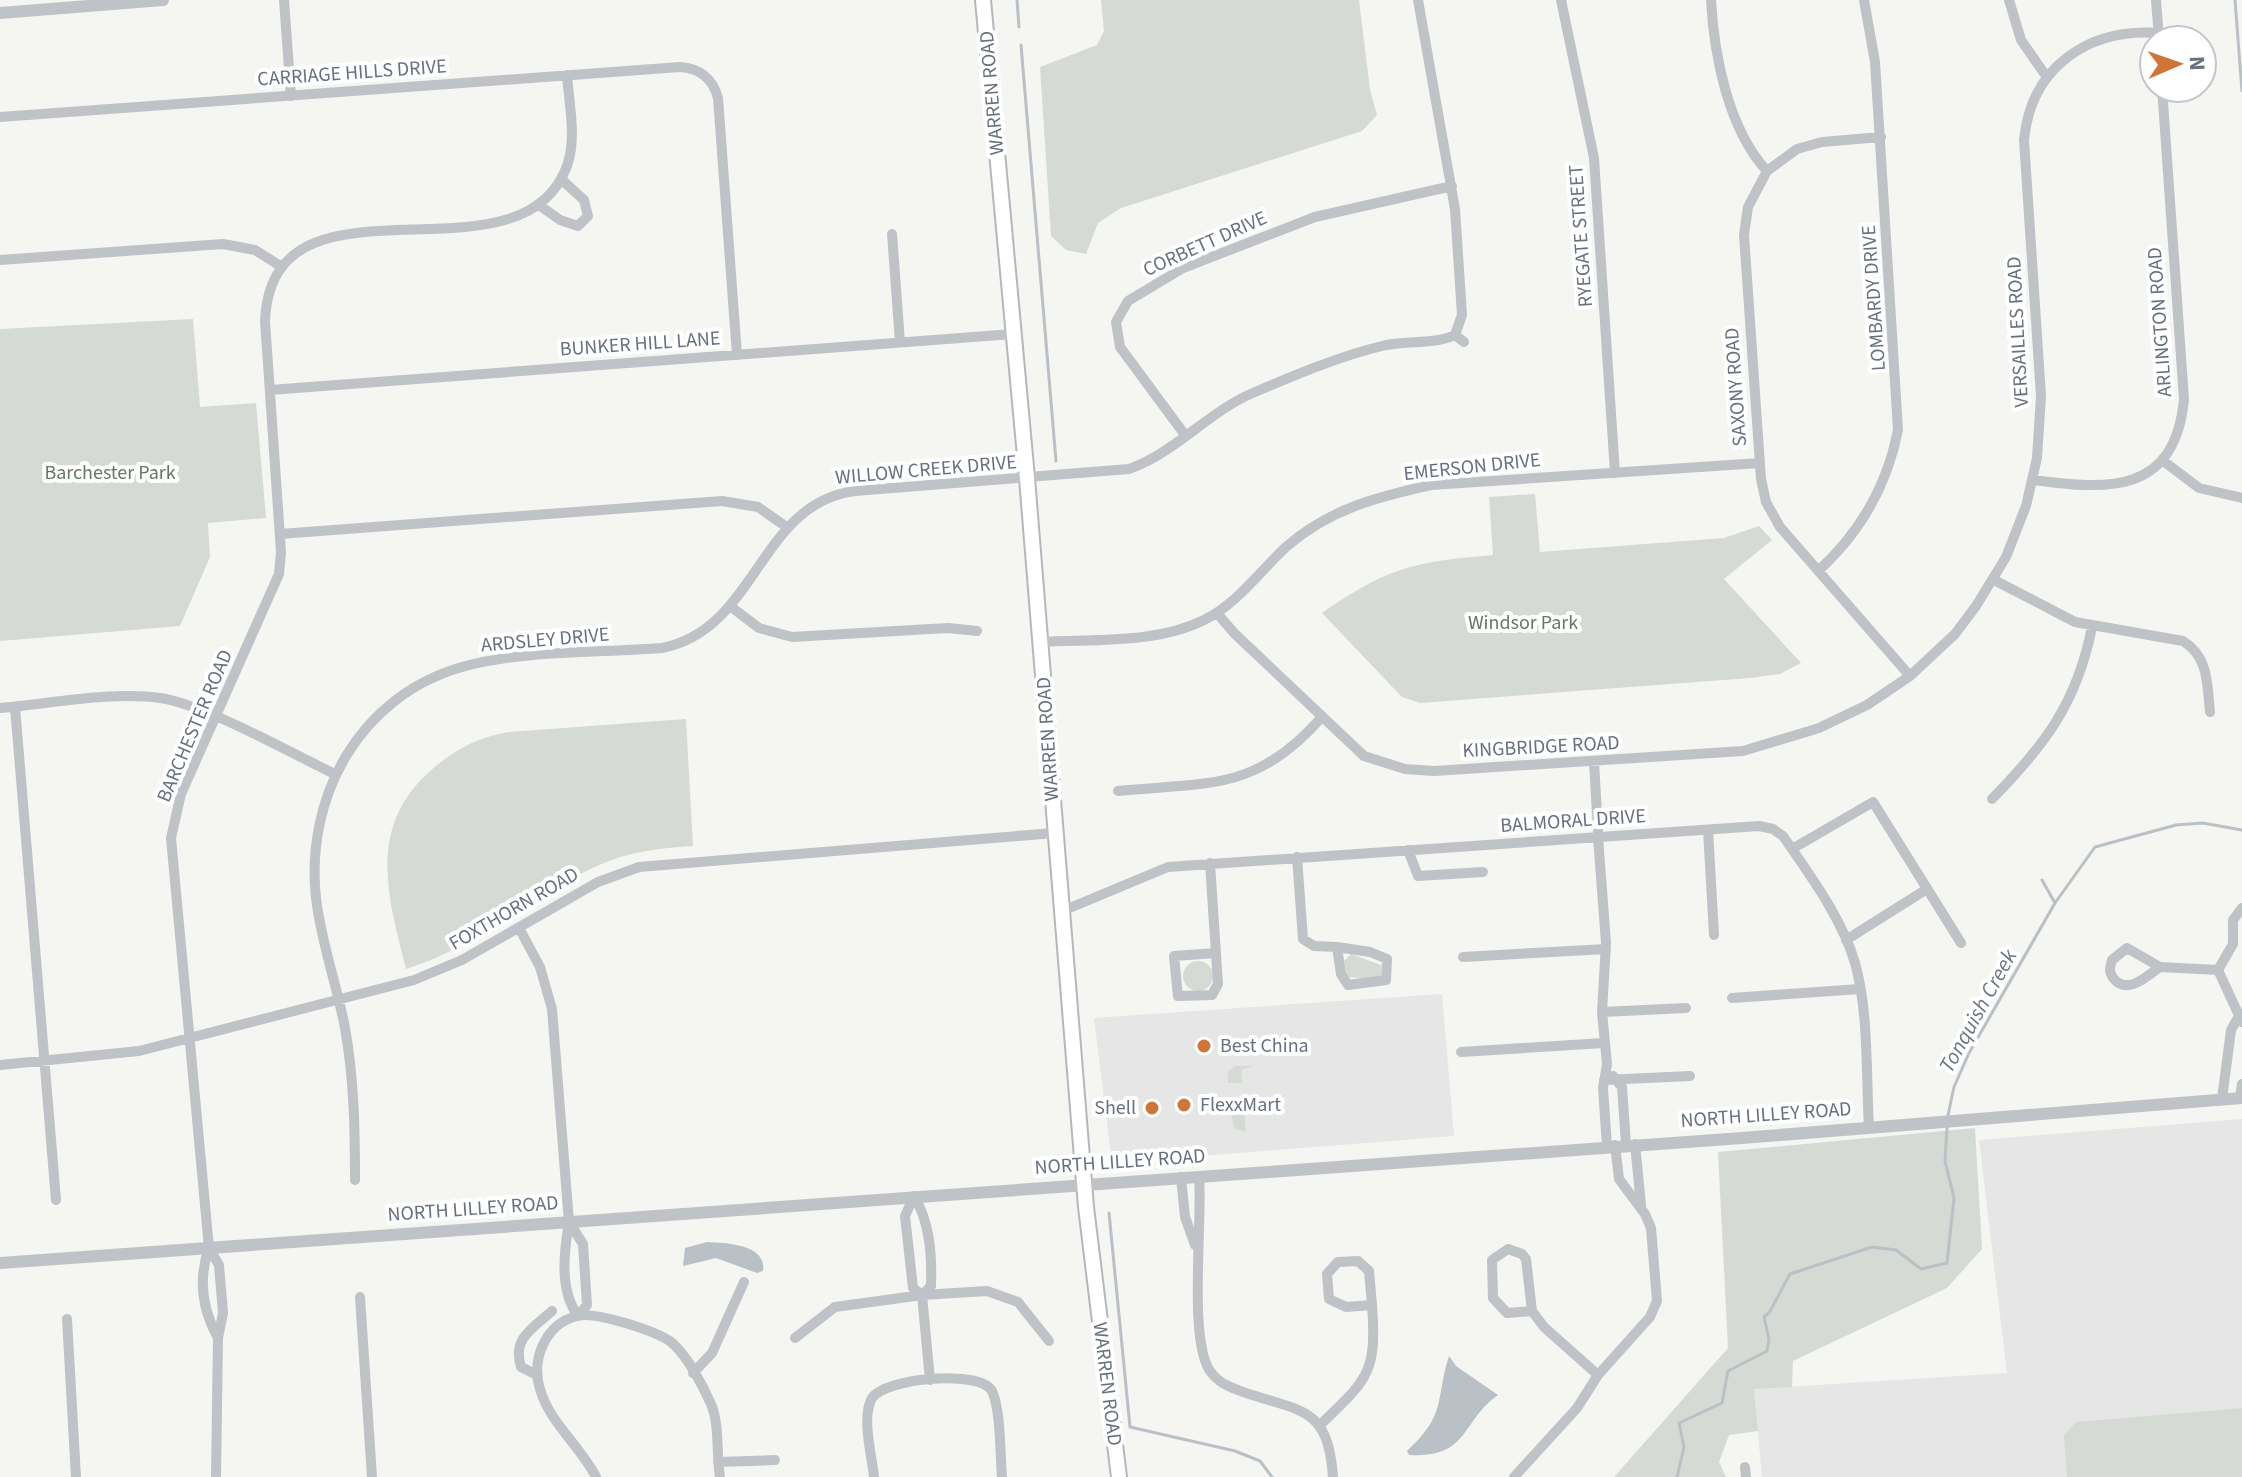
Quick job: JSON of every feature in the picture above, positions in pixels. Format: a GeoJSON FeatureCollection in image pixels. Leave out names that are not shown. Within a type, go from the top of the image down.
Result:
{"type":"FeatureCollection","features":[{"type":"Feature","properties":{"kind":"main road","name":"WARREN ROAD"},"geometry":{"type":"LineString","coordinates":[[983,0],[1041,642],[1084,1185],[1119,1477]]}},
{"type":"Feature","properties":{"kind":"street"},"geometry":{"type":"LineString","coordinates":[[0,13],[163,0]]}},
{"type":"Feature","properties":{"kind":"street"},"geometry":{"type":"LineString","coordinates":[[284,0],[291,96]]}},
{"type":"Feature","properties":{"kind":"street"},"geometry":{"type":"LineString","coordinates":[[1418,0],[1452,186]]}},
{"type":"Feature","properties":{"kind":"street","name":"RYEGATE STREET"},"geometry":{"type":"LineString","coordinates":[[1561,0],[1594,158],[1615,473]]}},
{"type":"Feature","properties":{"kind":"street"},"geometry":{"type":"LineString","coordinates":[[1711,0],[1716,46],[1731,100],[1749,146],[1767,171]]}},
{"type":"Feature","properties":{"kind":"street","name":"LOMBARDY DRIVE"},"geometry":{"type":"LineString","coordinates":[[1818,571],[1835,556],[1871,507],[1888,470],[1898,430],[1881,137],[1875,62],[1864,0]]}},
{"type":"Feature","properties":{"kind":"street"},"geometry":{"type":"LineString","coordinates":[[2009,0],[2021,40],[2046,76]]}},
{"type":"Feature","properties":{"kind":"street"},"geometry":{"type":"LineString","coordinates":[[2156,0],[2158,24]]}},
{"type":"Feature","properties":{"kind":"street","name":"VERSAILLES ROAD"},"geometry":{"type":"LineString","coordinates":[[1910,676],[1955,634],[1994,580],[2017,532],[2033,480],[2041,396],[2024,140],[2030,106],[2046,76],[2066,56],[2094,41],[2125,33],[2138,35]]}},
{"type":"Feature","properties":{"kind":"street","name":"CARRIAGE HILLS DRIVE"},"geometry":{"type":"LineString","coordinates":[[0,117],[680,67],[704,75],[718,98],[737,355]]}},
{"type":"Feature","properties":{"kind":"street"},"geometry":{"type":"LineString","coordinates":[[0,260],[223,244],[255,250],[282,267],[305,248],[331,236],[493,223],[521,217],[539,205],[561,179],[570,150],[567,75]]}},
{"type":"Feature","properties":{"kind":"street","name":"ARLINGTON ROAD"},"geometry":{"type":"LineString","coordinates":[[2162,460],[2178,431],[2184,399],[2163,104]]}},
{"type":"Feature","properties":{"kind":"street","name":"SAXONY ROAD"},"geometry":{"type":"LineString","coordinates":[[1881,137],[1809,145],[1785,155],[1767,171],[1752,194],[1744,223],[1763,492],[1772,514],[1910,676]]}},
{"type":"Feature","properties":{"kind":"street"},"geometry":{"type":"LineString","coordinates":[[539,205],[560,220],[578,226],[588,216],[584,200],[561,179]]}},
{"type":"Feature","properties":{"kind":"street","name":"WILLOW CREEK DRIVE"},"geometry":{"type":"LineString","coordinates":[[788,528],[811,506],[842,493],[1129,469],[1241,398],[1371,349],[1459,338],[1462,315],[1452,186]]}},
{"type":"Feature","properties":{"kind":"street","name":"CORBETT DRIVE"},"geometry":{"type":"LineString","coordinates":[[1185,435],[1120,347],[1116,322],[1128,301],[1183,268],[1315,217],[1452,186]]}},
{"type":"Feature","properties":{"kind":"street"},"geometry":{"type":"LineString","coordinates":[[892,234],[900,342]]}},
{"type":"Feature","properties":{"kind":"street","name":"BARCHESTER ROAD"},"geometry":{"type":"LineString","coordinates":[[216,1477],[218,1338],[223,1313],[220,1269],[209,1248],[171,838],[181,794],[276,585],[281,559],[266,310],[272,285],[282,267]]}},
{"type":"Feature","properties":{"kind":"street","name":"BUNKER HILL LANE"},"geometry":{"type":"LineString","coordinates":[[270,390],[1013,334]]}},
{"type":"Feature","properties":{"kind":"street"},"geometry":{"type":"LineString","coordinates":[[2033,480],[2088,487],[2111,486],[2140,476],[2162,460],[2199,488],[2242,498]]}},
{"type":"Feature","properties":{"kind":"street","name":"EMERSON DRIVE"},"geometry":{"type":"LineString","coordinates":[[1041,642],[1161,634],[1191,626],[1217,613],[1302,534],[1349,506],[1431,485],[1760,463]]}},
{"type":"Feature","properties":{"kind":"street"},"geometry":{"type":"LineString","coordinates":[[280,534],[722,501],[758,507],[788,528]]}},
{"type":"Feature","properties":{"kind":"street","name":"ARDSLEY DRIVE"},"geometry":{"type":"LineString","coordinates":[[355,1180],[349,1054],[320,924],[314,872],[319,818],[335,774],[355,741],[378,715],[405,693],[436,677],[494,661],[674,646],[706,631],[730,606],[788,528]]}},
{"type":"Feature","properties":{"kind":"street"},"geometry":{"type":"LineString","coordinates":[[1994,580],[2060,616],[2092,627],[2172,638],[2192,647],[2204,665],[2210,712]]}},
{"type":"Feature","properties":{"kind":"street"},"geometry":{"type":"LineString","coordinates":[[730,606],[759,628],[792,637],[948,628],[977,631]]}},
{"type":"Feature","properties":{"kind":"street","name":"KINGBRIDGE ROAD"},"geometry":{"type":"LineString","coordinates":[[1217,613],[1321,718],[1364,756],[1405,769],[1594,762],[1743,751],[1819,728],[1867,705],[1910,676]]}},
{"type":"Feature","properties":{"kind":"street"},"geometry":{"type":"LineString","coordinates":[[1992,799],[2035,755],[2058,722],[2076,686],[2092,627]]}},
{"type":"Feature","properties":{"kind":"street"},"geometry":{"type":"LineString","coordinates":[[0,708],[148,697],[179,702],[335,774]]}},
{"type":"Feature","properties":{"kind":"street"},"geometry":{"type":"LineString","coordinates":[[15,707],[56,1200]]}},
{"type":"Feature","properties":{"kind":"street"},"geometry":{"type":"LineString","coordinates":[[1118,791],[1212,782],[1256,772],[1284,756],[1321,718]]}},
{"type":"Feature","properties":{"kind":"street"},"geometry":{"type":"LineString","coordinates":[[1514,1477],[1577,1408],[1598,1375],[1650,1317],[1657,1301],[1651,1228],[1621,1145],[1603,1043],[1606,949],[1594,762]]}},
{"type":"Feature","properties":{"kind":"street"},"geometry":{"type":"LineString","coordinates":[[1792,849],[1873,802],[1961,943]]}},
{"type":"Feature","properties":{"kind":"street","name":"BALMORAL DRIVE"},"geometry":{"type":"LineString","coordinates":[[1060,912],[1168,867],[1598,834],[1765,826],[1779,832],[1792,849],[1846,940],[1860,989],[1869,1128]]}},
{"type":"Feature","properties":{"kind":"street"},"geometry":{"type":"LineString","coordinates":[[1708,830],[1714,935]]}},
{"type":"Feature","properties":{"kind":"street","name":"FOXTHORN ROAD"},"geometry":{"type":"LineString","coordinates":[[0,1065],[124,1054],[436,973],[598,882],[654,863],[1054,833]]}},
{"type":"Feature","properties":{"kind":"street"},"geometry":{"type":"LineString","coordinates":[[1408,850],[1418,876],[1483,872]]}},
{"type":"Feature","properties":{"kind":"street"},"geometry":{"type":"LineString","coordinates":[[1297,857],[1303,939],[1314,946],[1337,947],[1385,958],[1386,980],[1348,985],[1341,974],[1337,947]]}},
{"type":"Feature","properties":{"kind":"street"},"geometry":{"type":"LineString","coordinates":[[1210,863],[1216,953],[1216,991],[1212,995],[1178,996],[1174,956],[1216,953]]}},
{"type":"Feature","properties":{"kind":"street"},"geometry":{"type":"LineString","coordinates":[[1846,940],[1927,889]]}},
{"type":"Feature","properties":{"kind":"street"},"geometry":{"type":"LineString","coordinates":[[2218,970],[2237,943],[2233,920],[2242,908]]}},
{"type":"Feature","properties":{"kind":"street"},"geometry":{"type":"LineString","coordinates":[[519,928],[540,967],[552,1009],[569,1222],[565,1249],[567,1301],[578,1316]]}},
{"type":"Feature","properties":{"kind":"street"},"geometry":{"type":"LineString","coordinates":[[2160,967],[2130,986],[2115,981],[2110,972],[2112,960],[2127,948],[2134,949],[2160,967],[2218,970]]}},
{"type":"Feature","properties":{"kind":"street"},"geometry":{"type":"LineString","coordinates":[[1463,957],[1606,949]]}},
{"type":"Feature","properties":{"kind":"street"},"geometry":{"type":"LineString","coordinates":[[2218,970],[2240,1011],[2231,1030],[2222,1099]]}},
{"type":"Feature","properties":{"kind":"street"},"geometry":{"type":"LineString","coordinates":[[1732,998],[1860,989]]}},
{"type":"Feature","properties":{"kind":"street"},"geometry":{"type":"LineString","coordinates":[[1602,1012],[1686,1008]]}},
{"type":"Feature","properties":{"kind":"street"},"geometry":{"type":"LineString","coordinates":[[1461,1052],[1603,1043]]}},
{"type":"Feature","properties":{"kind":"street"},"geometry":{"type":"LineString","coordinates":[[1610,1080],[1690,1076]]}},
{"type":"Feature","properties":{"kind":"street"},"geometry":{"type":"LineString","coordinates":[[1610,1080],[1622,1087],[1619,1179],[1641,1207]]}},
{"type":"Feature","properties":{"kind":"street"},"geometry":{"type":"LineString","coordinates":[[2241,1098],[2242,1084]]}},
{"type":"Feature","properties":{"kind":"street","name":"NORTH LILLEY ROAD"},"geometry":{"type":"LineString","coordinates":[[0,1263],[1869,1128],[2241,1098]]}},
{"type":"Feature","properties":{"kind":"street"},"geometry":{"type":"LineString","coordinates":[[1199,1176],[1202,1215],[1196,1247],[1203,1351],[1210,1371],[1228,1387],[1302,1411],[1320,1425],[1330,1445],[1333,1477]]}},
{"type":"Feature","properties":{"kind":"street"},"geometry":{"type":"LineString","coordinates":[[1181,1177],[1185,1217],[1196,1247]]}},
{"type":"Feature","properties":{"kind":"street"},"geometry":{"type":"LineString","coordinates":[[914,1196],[905,1216],[913,1288],[922,1295],[930,1380]]}},
{"type":"Feature","properties":{"kind":"street"},"geometry":{"type":"LineString","coordinates":[[914,1196],[925,1215],[931,1274],[931,1286],[922,1295]]}},
{"type":"Feature","properties":{"kind":"street"},"geometry":{"type":"LineString","coordinates":[[569,1222],[583,1244],[587,1305],[578,1316],[545,1340],[537,1363],[537,1375],[546,1404],[596,1477]]}},
{"type":"Feature","properties":{"kind":"street"},"geometry":{"type":"LineString","coordinates":[[209,1248],[202,1267],[205,1314],[218,1338]]}},
{"type":"Feature","properties":{"kind":"street"},"geometry":{"type":"LineString","coordinates":[[1532,1311],[1507,1313],[1496,1305],[1491,1269],[1495,1255],[1515,1250],[1526,1259],[1532,1311],[1544,1327],[1598,1375]]}},
{"type":"Feature","properties":{"kind":"street"},"geometry":{"type":"LineString","coordinates":[[1320,1425],[1355,1392],[1368,1372],[1375,1345],[1370,1276],[1366,1267],[1352,1261],[1338,1262],[1329,1269],[1327,1283],[1332,1303],[1346,1307],[1372,1305]]}},
{"type":"Feature","properties":{"kind":"street"},"geometry":{"type":"LineString","coordinates":[[693,1373],[712,1353],[744,1282]]}},
{"type":"Feature","properties":{"kind":"street"},"geometry":{"type":"LineString","coordinates":[[795,1338],[835,1307],[922,1295],[987,1291],[1010,1296],[1030,1312],[1049,1341]]}},
{"type":"Feature","properties":{"kind":"street"},"geometry":{"type":"LineString","coordinates":[[360,1297],[372,1477]]}},
{"type":"Feature","properties":{"kind":"street"},"geometry":{"type":"LineString","coordinates":[[537,1375],[521,1367],[516,1352],[519,1340],[552,1311]]}},
{"type":"Feature","properties":{"kind":"street"},"geometry":{"type":"LineString","coordinates":[[578,1316],[600,1316],[670,1342],[693,1373],[714,1412],[720,1477]]}},
{"type":"Feature","properties":{"kind":"street"},"geometry":{"type":"LineString","coordinates":[[67,1319],[76,1477]]}},
{"type":"Feature","properties":{"kind":"street"},"geometry":{"type":"LineString","coordinates":[[874,1477],[868,1414],[872,1398],[885,1387],[973,1378],[991,1390],[1002,1477]]}},
{"type":"Feature","properties":{"kind":"street"},"geometry":{"type":"LineString","coordinates":[[718,1462],[775,1460]]}},
{"type":"Feature","properties":{"kind":"shaded area"},"geometry":{"type":"Polygon","coordinates":[[[1442,994],[1454,1136],[1112,1163],[1094,1018],[1442,994]]]}},
{"type":"Feature","properties":{"kind":"shaded area"},"geometry":{"type":"Polygon","coordinates":[[[2242,1119],[2242,1477],[1762,1477],[1754,1389],[2007,1373],[1979,1140],[2242,1119]]]}},
{"type":"Feature","properties":{"kind":"shaded area"},"geometry":{"type":"Polygon","coordinates":[[[707,1242],[734,1244],[752,1250],[763,1262],[763,1271],[757,1273],[716,1258],[683,1266],[685,1248],[707,1242]]]}},
{"type":"Feature","properties":{"kind":"shaded area"},"geometry":{"type":"Polygon","coordinates":[[[1449,1356],[1456,1366],[1498,1395],[1454,1444],[1443,1451],[1409,1455],[1407,1451],[1434,1417],[1449,1356]]]}},
{"type":"Feature","properties":{"kind":"green space"},"geometry":{"type":"Polygon","coordinates":[[[1101,0],[1359,0],[1370,90],[1377,115],[1362,131],[1121,208],[1098,223],[1086,254],[1066,250],[1051,236],[1040,67],[1097,45],[1104,31],[1101,0]]]}},
{"type":"Feature","properties":{"kind":"green space","name":"Barchester Park"},"geometry":{"type":"Polygon","coordinates":[[[193,319],[200,407],[256,403],[266,518],[208,523],[210,557],[180,626],[0,641],[0,329],[193,319]]]}},
{"type":"Feature","properties":{"kind":"green space","name":"Windsor Park"},"geometry":{"type":"Polygon","coordinates":[[[1535,494],[1540,552],[1724,538],[1759,526],[1772,540],[1724,579],[1801,663],[1780,674],[1750,678],[1420,703],[1402,697],[1322,613],[1384,576],[1403,569],[1493,555],[1489,497],[1535,494]]]}},
{"type":"Feature","properties":{"kind":"green space"},"geometry":{"type":"Polygon","coordinates":[[[686,719],[693,846],[620,857],[597,866],[549,891],[456,948],[406,969],[389,891],[389,841],[396,817],[409,795],[428,773],[466,746],[497,734],[686,719]]]}},
{"type":"Feature","properties":{"kind":"green space"},"geometry":{"type":"Polygon","coordinates":[[[1351,954],[1381,965],[1381,975],[1376,979],[1347,977],[1344,961],[1351,954]]]}},
{"type":"Feature","properties":{"kind":"green space"},"geometry":{"type":"Polygon","coordinates":[[[1198,961],[1209,965],[1213,976],[1209,987],[1198,991],[1187,987],[1183,976],[1187,965],[1198,961]]]}},
{"type":"Feature","properties":{"kind":"green space"},"geometry":{"type":"Polygon","coordinates":[[[1235,1066],[1253,1066],[1241,1070],[1242,1083],[1228,1083],[1228,1071],[1235,1066]]]}},
{"type":"Feature","properties":{"kind":"green space"},"geometry":{"type":"Polygon","coordinates":[[[1244,1112],[1246,1132],[1234,1128],[1231,1113],[1244,1112]]]}},
{"type":"Feature","properties":{"kind":"green space"},"geometry":{"type":"Polygon","coordinates":[[[1975,1128],[1982,1249],[1947,1288],[1793,1361],[1792,1387],[1754,1389],[1758,1431],[1729,1435],[1719,1462],[1726,1477],[1614,1477],[1728,1348],[1718,1152],[1975,1128]]]}},
{"type":"Feature","properties":{"kind":"green space"},"geometry":{"type":"Polygon","coordinates":[[[2242,1408],[2242,1477],[2067,1477],[2064,1435],[2076,1422],[2242,1408]]]}},
{"type":"Feature","properties":{"kind":"waterway"},"geometry":{"type":"LineString","coordinates":[[1017,0],[1019,27]]}},
{"type":"Feature","properties":{"kind":"waterway"},"geometry":{"type":"LineString","coordinates":[[2235,0],[2242,91]]}},
{"type":"Feature","properties":{"kind":"waterway"},"geometry":{"type":"LineString","coordinates":[[1021,45],[1056,461]]}},
{"type":"Feature","properties":{"kind":"waterway","name":"Tonquish Creek"},"geometry":{"type":"LineString","coordinates":[[1947,1120],[1954,1087],[1969,1053],[2055,903],[2095,847],[2176,825],[2203,823],[2242,830]]}},
{"type":"Feature","properties":{"kind":"waterway"},"geometry":{"type":"LineString","coordinates":[[2042,880],[2055,903]]}},
{"type":"Feature","properties":{"kind":"waterway","name":"Tonquish Creek"},"geometry":{"type":"LineString","coordinates":[[1677,1477],[1684,1447],[1679,1423],[1722,1403],[1728,1371],[1767,1351],[1769,1339],[1764,1317],[1790,1274],[1872,1247],[1896,1250],[1921,1269],[1947,1263],[1954,1198],[1945,1161],[1947,1127]]}},
{"type":"Feature","properties":{"kind":"waterway"},"geometry":{"type":"LineString","coordinates":[[1109,1213],[1130,1427],[1235,1451],[1260,1461],[1272,1477]]}},
{"type":"Feature","properties":{"kind":"place","name":"Best China"},"geometry":{"type":"Point","coordinates":[1204,1046]}},
{"type":"Feature","properties":{"kind":"place","name":"FlexxMart"},"geometry":{"type":"Point","coordinates":[1184,1105]}},
{"type":"Feature","properties":{"kind":"place","name":"Shell"},"geometry":{"type":"Point","coordinates":[1152,1108]}}]}
